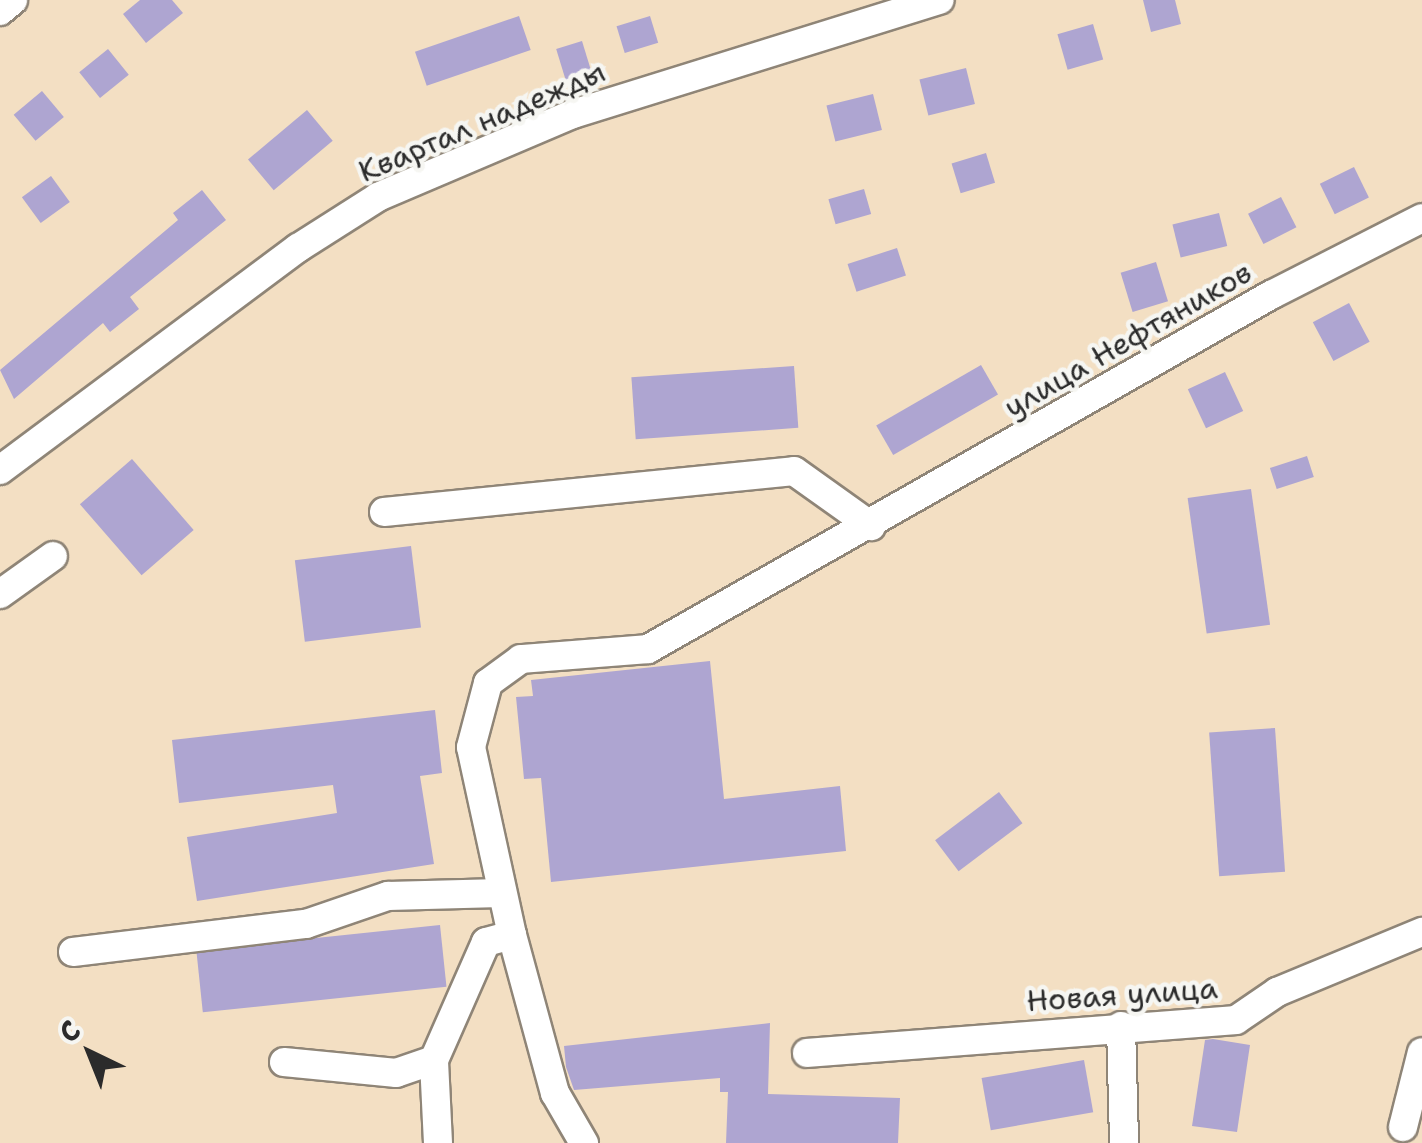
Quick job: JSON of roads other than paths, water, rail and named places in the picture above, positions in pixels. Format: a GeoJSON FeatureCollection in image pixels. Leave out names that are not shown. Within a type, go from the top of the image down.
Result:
{"type":"FeatureCollection","features":[{"type":"Feature","properties":{"kind":"street"},"geometry":{"type":"LineString","coordinates":[[0,11],[13,0]]}},
{"type":"Feature","properties":{"kind":"street","name":"Квартал надежды"},"geometry":{"type":"LineString","coordinates":[[0,470],[298,248],[378,197],[573,114],[940,0]]}},
{"type":"Feature","properties":{"kind":"street","name":"улица Нефтяников"},"geometry":{"type":"LineString","coordinates":[[584,1143],[554,1093],[501,893],[470,747],[488,684],[521,659],[648,649],[871,526],[1272,295],[1422,218]]}},
{"type":"Feature","properties":{"kind":"street"},"geometry":{"type":"LineString","coordinates":[[384,512],[794,471],[871,526]]}},
{"type":"Feature","properties":{"kind":"street"},"geometry":{"type":"LineString","coordinates":[[0,594],[53,556]]}},
{"type":"Feature","properties":{"kind":"street"},"geometry":{"type":"LineString","coordinates":[[74,952],[306,924],[388,896],[501,893]]}},
{"type":"Feature","properties":{"kind":"street","name":"Новая улица"},"geometry":{"type":"LineString","coordinates":[[806,1052],[1236,1020],[1277,992],[1422,932]]}},
{"type":"Feature","properties":{"kind":"street"},"geometry":{"type":"LineString","coordinates":[[438,1143],[434,1060],[486,942],[512,934]]}},
{"type":"Feature","properties":{"kind":"street"},"geometry":{"type":"LineString","coordinates":[[1121,1026],[1124,1143]]}},
{"type":"Feature","properties":{"kind":"street"},"geometry":{"type":"LineString","coordinates":[[1404,1127],[1422,1052]]}},
{"type":"Feature","properties":{"kind":"street"},"geometry":{"type":"LineString","coordinates":[[284,1062],[396,1073],[434,1060]]}}]}
